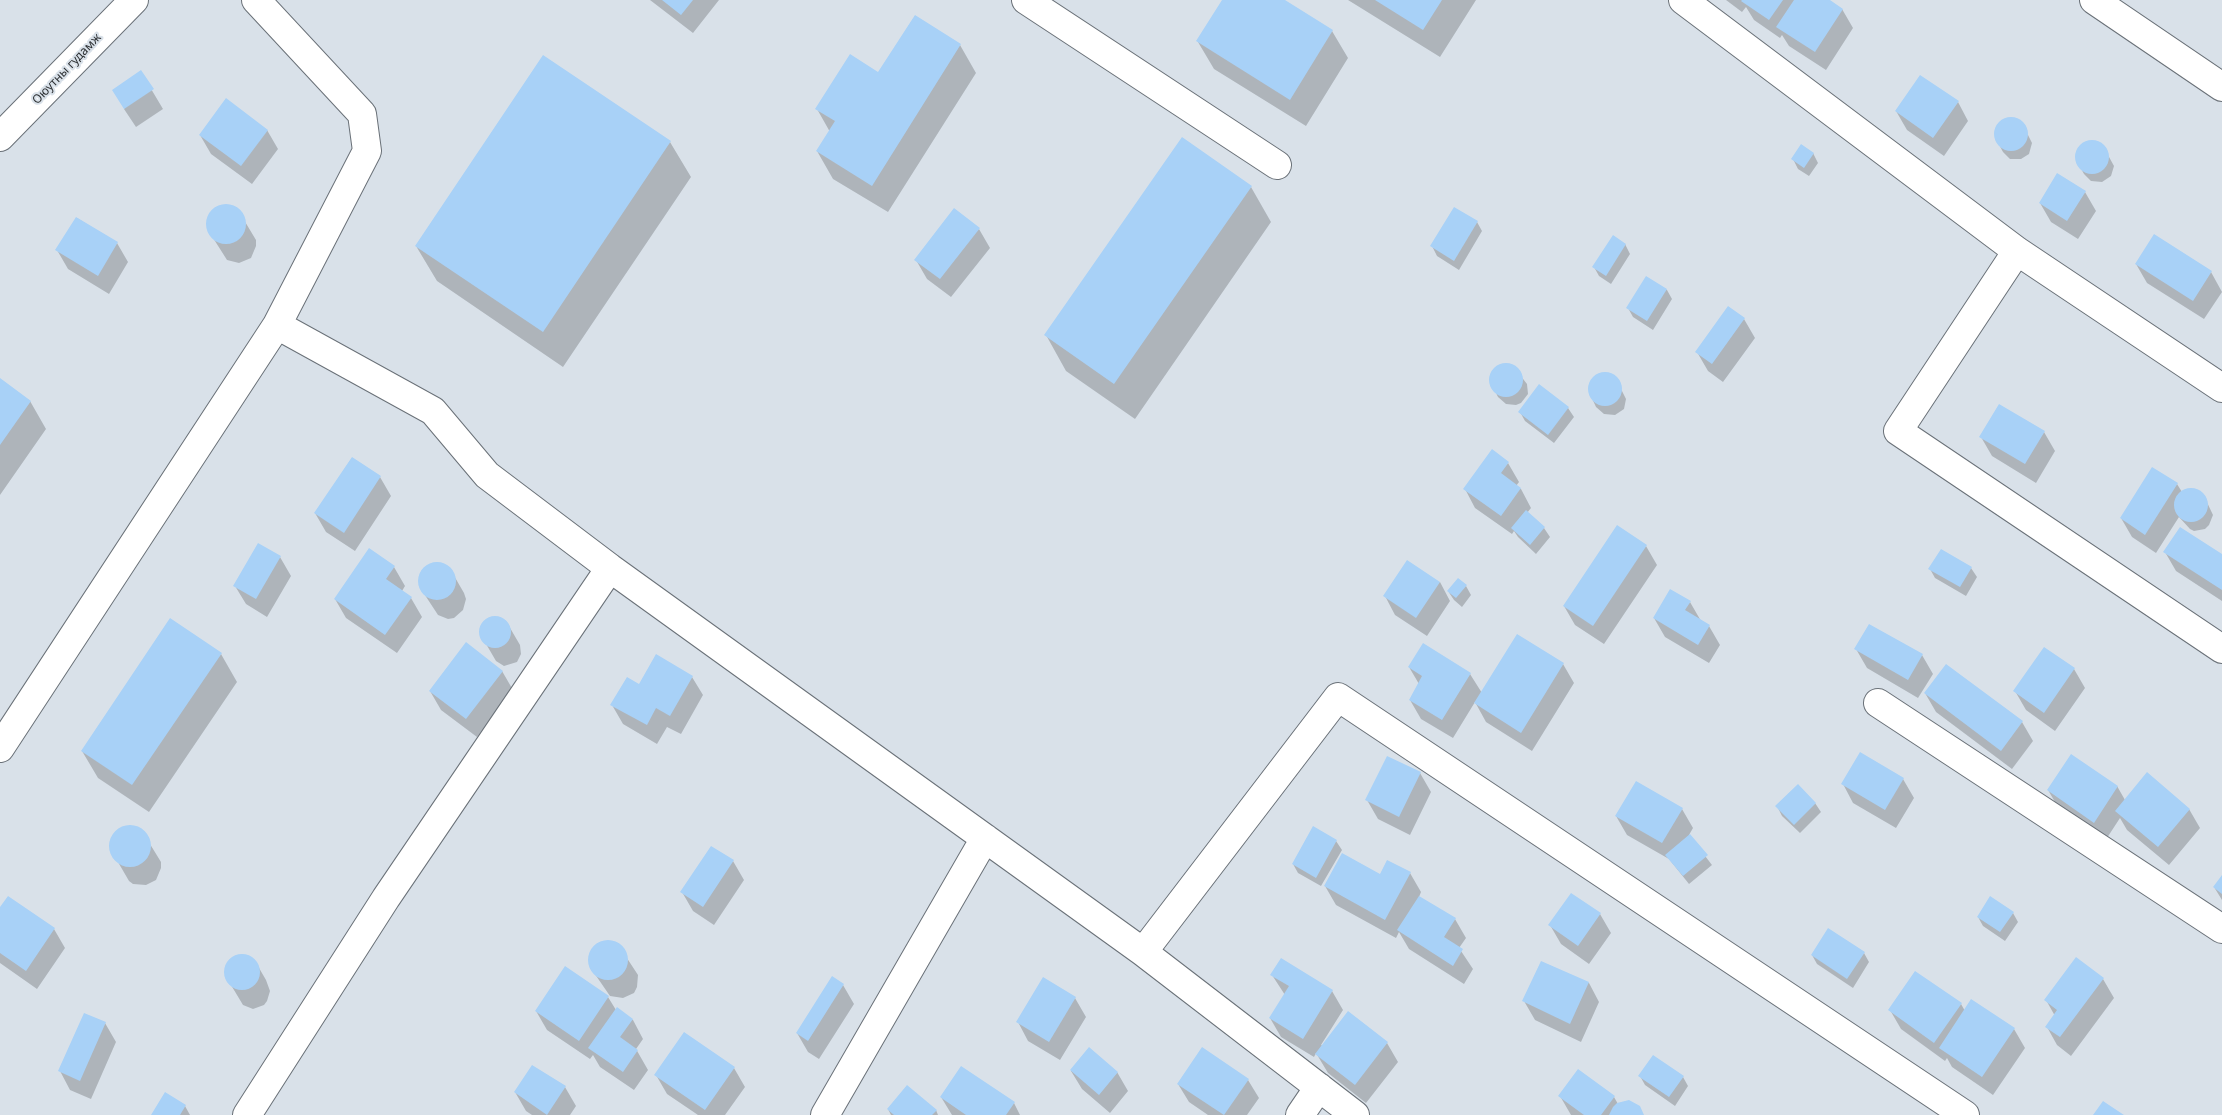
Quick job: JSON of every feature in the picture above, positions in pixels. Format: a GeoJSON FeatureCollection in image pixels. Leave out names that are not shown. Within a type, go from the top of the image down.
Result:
{"type":"FeatureCollection","features":[{"type":"Feature","properties":{"kind":"street","name":"Оюутны гудамж"},"geometry":{"type":"LineString","coordinates":[[0,137],[134,0]]}},
{"type":"Feature","properties":{"kind":"street"},"geometry":{"type":"LineString","coordinates":[[0,748],[277,325],[367,151],[362,114],[256,0]]}},
{"type":"Feature","properties":{"kind":"street"},"geometry":{"type":"LineString","coordinates":[[1026,0],[1277,166]]}},
{"type":"Feature","properties":{"kind":"street"},"geometry":{"type":"LineString","coordinates":[[1683,0],[2016,251],[2222,388]]}},
{"type":"Feature","properties":{"kind":"street"},"geometry":{"type":"LineString","coordinates":[[2094,0],[2222,87]]}},
{"type":"Feature","properties":{"kind":"street"},"geometry":{"type":"LineString","coordinates":[[2016,251],[1898,430],[2222,649]]}},
{"type":"Feature","properties":{"kind":"street"},"geometry":{"type":"LineString","coordinates":[[277,325],[433,411],[487,474],[610,568],[1143,952],[1355,1115]]}},
{"type":"Feature","properties":{"kind":"street"},"geometry":{"type":"LineString","coordinates":[[247,1115],[386,898],[610,568]]}},
{"type":"Feature","properties":{"kind":"street"},"geometry":{"type":"LineString","coordinates":[[1143,952],[1338,697],[1965,1115]]}},
{"type":"Feature","properties":{"kind":"street"},"geometry":{"type":"LineString","coordinates":[[1878,703],[2222,930]]}},
{"type":"Feature","properties":{"kind":"street"},"geometry":{"type":"LineString","coordinates":[[825,1115],[985,838]]}},
{"type":"Feature","properties":{"kind":"street"},"geometry":{"type":"LineString","coordinates":[[1300,1115],[1319,1087]]}},
{"type":"Feature","properties":{"kind":"building"},"geometry":{"type":"Polygon","coordinates":[[[662,0],[693,0],[681,15],[662,0]]]}},
{"type":"Feature","properties":{"kind":"building"},"geometry":{"type":"Polygon","coordinates":[[[1222,0],[1285,0],[1333,30],[1290,100],[1196,41],[1222,0]]]}},
{"type":"Feature","properties":{"kind":"building"},"geometry":{"type":"Polygon","coordinates":[[[1375,0],[1442,0],[1423,30],[1375,0]]]}},
{"type":"Feature","properties":{"kind":"building"},"geometry":{"type":"Polygon","coordinates":[[[1742,0],[1783,0],[1769,20],[1742,0]]]}},
{"type":"Feature","properties":{"kind":"building"},"geometry":{"type":"Polygon","coordinates":[[[1794,0],[1830,0],[1843,9],[1815,52],[1776,27],[1794,0]]]}},
{"type":"Feature","properties":{"kind":"building"},"geometry":{"type":"Polygon","coordinates":[[[915,15],[961,44],[872,186],[816,151],[835,121],[815,109],[850,54],[878,72],[915,15]]]}},
{"type":"Feature","properties":{"kind":"building"},"geometry":{"type":"Polygon","coordinates":[[[543,55],[671,141],[543,332],[415,246],[543,55]]]}},
{"type":"Feature","properties":{"kind":"building"},"geometry":{"type":"Polygon","coordinates":[[[141,70],[154,89],[124,109],[112,90],[141,70]]]}},
{"type":"Feature","properties":{"kind":"building"},"geometry":{"type":"Polygon","coordinates":[[[1920,75],[1959,101],[1933,138],[1895,111],[1920,75]]]}},
{"type":"Feature","properties":{"kind":"building"},"geometry":{"type":"Polygon","coordinates":[[[226,98],[268,130],[241,166],[199,135],[226,98]]]}},
{"type":"Feature","properties":{"kind":"building"},"geometry":{"type":"Polygon","coordinates":[[[2011,117],[2018,118],[2023,122],[2027,127],[2027,141],[2023,146],[2018,150],[2011,151],[2004,150],[1999,146],[1995,141],[1994,134],[1995,127],[1999,122],[2004,118],[2011,117]]]}},
{"type":"Feature","properties":{"kind":"building"},"geometry":{"type":"Polygon","coordinates":[[[1182,137],[1252,186],[1114,384],[1044,335],[1182,137]]]}},
{"type":"Feature","properties":{"kind":"building"},"geometry":{"type":"Polygon","coordinates":[[[2092,140],[2099,141],[2104,145],[2108,150],[2108,164],[2104,169],[2099,173],[2092,174],[2085,173],[2080,169],[2076,164],[2075,157],[2076,150],[2080,145],[2085,141],[2092,140]]]}},
{"type":"Feature","properties":{"kind":"building"},"geometry":{"type":"Polygon","coordinates":[[[1801,144],[1814,153],[1804,168],[1791,159],[1801,144]]]}},
{"type":"Feature","properties":{"kind":"building"},"geometry":{"type":"Polygon","coordinates":[[[2057,173],[2086,191],[2067,221],[2039,203],[2057,173]]]}},
{"type":"Feature","properties":{"kind":"building"},"geometry":{"type":"Polygon","coordinates":[[[222,204],[230,204],[237,207],[243,213],[246,224],[243,235],[237,241],[230,244],[222,244],[215,241],[209,235],[206,228],[206,220],[209,213],[215,207],[222,204]]]}},
{"type":"Feature","properties":{"kind":"building"},"geometry":{"type":"Polygon","coordinates":[[[1454,207],[1478,221],[1454,261],[1430,246],[1454,207]]]}},
{"type":"Feature","properties":{"kind":"building"},"geometry":{"type":"Polygon","coordinates":[[[954,208],[980,228],[940,279],[914,260],[954,208]]]}},
{"type":"Feature","properties":{"kind":"building"},"geometry":{"type":"Polygon","coordinates":[[[76,217],[118,242],[98,276],[55,250],[76,217]]]}},
{"type":"Feature","properties":{"kind":"building"},"geometry":{"type":"Polygon","coordinates":[[[2154,234],[2212,271],[2193,301],[2135,264],[2154,234]]]}},
{"type":"Feature","properties":{"kind":"building"},"geometry":{"type":"Polygon","coordinates":[[[1613,235],[1626,244],[1606,276],[1592,267],[1613,235]]]}},
{"type":"Feature","properties":{"kind":"building"},"geometry":{"type":"Polygon","coordinates":[[[1646,276],[1667,289],[1647,321],[1626,308],[1646,276]]]}},
{"type":"Feature","properties":{"kind":"building"},"geometry":{"type":"Polygon","coordinates":[[[1728,306],[1745,318],[1712,364],[1695,352],[1728,306]]]}},
{"type":"Feature","properties":{"kind":"building"},"geometry":{"type":"Polygon","coordinates":[[[1506,363],[1513,364],[1518,368],[1522,373],[1522,387],[1518,392],[1513,396],[1506,397],[1499,396],[1494,392],[1490,387],[1489,380],[1490,373],[1494,368],[1499,364],[1506,363]]]}},
{"type":"Feature","properties":{"kind":"building"},"geometry":{"type":"Polygon","coordinates":[[[1605,372],[1612,373],[1617,377],[1621,382],[1621,396],[1617,401],[1612,405],[1605,406],[1598,405],[1593,401],[1589,396],[1588,389],[1589,382],[1593,377],[1598,373],[1605,372]]]}},
{"type":"Feature","properties":{"kind":"building"},"geometry":{"type":"Polygon","coordinates":[[[0,378],[31,401],[0,445],[0,378]]]}},
{"type":"Feature","properties":{"kind":"building"},"geometry":{"type":"Polygon","coordinates":[[[1539,384],[1569,407],[1548,435],[1518,412],[1539,384]]]}},
{"type":"Feature","properties":{"kind":"building"},"geometry":{"type":"Polygon","coordinates":[[[1999,404],[2045,431],[2025,464],[1979,437],[1999,404]]]}},
{"type":"Feature","properties":{"kind":"building"},"geometry":{"type":"Polygon","coordinates":[[[1492,449],[1509,462],[1501,473],[1521,488],[1501,516],[1463,489],[1492,449]]]}},
{"type":"Feature","properties":{"kind":"building"},"geometry":{"type":"Polygon","coordinates":[[[352,457],[381,476],[344,533],[314,513],[352,457]]]}},
{"type":"Feature","properties":{"kind":"building"},"geometry":{"type":"Polygon","coordinates":[[[2152,467],[2178,483],[2145,535],[2120,518],[2152,467]]]}},
{"type":"Feature","properties":{"kind":"building"},"geometry":{"type":"Polygon","coordinates":[[[2191,488],[2198,489],[2203,493],[2207,498],[2207,512],[2203,517],[2198,521],[2191,522],[2184,521],[2179,517],[2175,512],[2174,505],[2175,498],[2179,493],[2184,489],[2191,488]]]}},
{"type":"Feature","properties":{"kind":"building"},"geometry":{"type":"Polygon","coordinates":[[[1526,510],[1545,527],[1530,545],[1511,528],[1526,510]]]}},
{"type":"Feature","properties":{"kind":"building"},"geometry":{"type":"Polygon","coordinates":[[[1617,525],[1647,545],[1593,626],[1563,606],[1617,525]]]}},
{"type":"Feature","properties":{"kind":"building"},"geometry":{"type":"Polygon","coordinates":[[[2180,527],[2222,554],[2222,590],[2163,552],[2180,527]]]}},
{"type":"Feature","properties":{"kind":"building"},"geometry":{"type":"Polygon","coordinates":[[[258,543],[281,556],[256,599],[233,586],[258,543]]]}},
{"type":"Feature","properties":{"kind":"building"},"geometry":{"type":"Polygon","coordinates":[[[369,548],[395,566],[386,579],[412,597],[385,635],[334,599],[369,548]]]}},
{"type":"Feature","properties":{"kind":"building"},"geometry":{"type":"Polygon","coordinates":[[[1941,549],[1972,567],[1960,587],[1928,569],[1941,549]]]}},
{"type":"Feature","properties":{"kind":"building"},"geometry":{"type":"Polygon","coordinates":[[[1407,560],[1440,582],[1416,618],[1383,596],[1407,560]]]}},
{"type":"Feature","properties":{"kind":"building"},"geometry":{"type":"Polygon","coordinates":[[[437,562],[450,568],[456,581],[450,594],[437,600],[424,594],[418,581],[424,568],[437,562]]]}},
{"type":"Feature","properties":{"kind":"building"},"geometry":{"type":"Polygon","coordinates":[[[1458,578],[1467,585],[1456,598],[1447,591],[1458,578]]]}},
{"type":"Feature","properties":{"kind":"building"},"geometry":{"type":"Polygon","coordinates":[[[1670,589],[1691,601],[1685,610],[1710,625],[1698,645],[1653,618],[1670,589]]]}},
{"type":"Feature","properties":{"kind":"building"},"geometry":{"type":"Polygon","coordinates":[[[495,616],[501,617],[506,621],[510,626],[510,638],[506,643],[501,647],[495,648],[489,647],[484,643],[480,638],[479,632],[480,626],[484,621],[489,617],[495,616]]]}},
{"type":"Feature","properties":{"kind":"building"},"geometry":{"type":"Polygon","coordinates":[[[170,618],[222,653],[132,785],[81,751],[170,618]]]}},
{"type":"Feature","properties":{"kind":"building"},"geometry":{"type":"Polygon","coordinates":[[[1869,624],[1923,654],[1908,680],[1854,649],[1869,624]]]}},
{"type":"Feature","properties":{"kind":"building"},"geometry":{"type":"Polygon","coordinates":[[[1517,634],[1564,663],[1521,733],[1474,703],[1517,634]]]}},
{"type":"Feature","properties":{"kind":"building"},"geometry":{"type":"Polygon","coordinates":[[[466,642],[503,671],[466,719],[429,691],[466,642]]]}},
{"type":"Feature","properties":{"kind":"building"},"geometry":{"type":"Polygon","coordinates":[[[1423,643],[1471,673],[1442,720],[1409,700],[1422,676],[1408,667],[1423,643]]]}},
{"type":"Feature","properties":{"kind":"building"},"geometry":{"type":"Polygon","coordinates":[[[2044,647],[2075,668],[2044,713],[2013,691],[2044,647]]]}},
{"type":"Feature","properties":{"kind":"building"},"geometry":{"type":"Polygon","coordinates":[[[656,654],[693,676],[670,716],[656,708],[647,725],[610,705],[627,677],[639,684],[656,654]]]}},
{"type":"Feature","properties":{"kind":"building"},"geometry":{"type":"Polygon","coordinates":[[[1946,664],[2023,721],[2001,751],[1924,693],[1946,664]]]}},
{"type":"Feature","properties":{"kind":"building"},"geometry":{"type":"Polygon","coordinates":[[[1860,752],[1904,778],[1885,810],[1841,784],[1860,752]]]}},
{"type":"Feature","properties":{"kind":"building"},"geometry":{"type":"Polygon","coordinates":[[[2071,754],[2118,786],[2094,823],[2047,790],[2071,754]]]}},
{"type":"Feature","properties":{"kind":"building"},"geometry":{"type":"Polygon","coordinates":[[[1387,756],[1421,772],[1399,817],[1365,800],[1387,756]]]}},
{"type":"Feature","properties":{"kind":"building"},"geometry":{"type":"Polygon","coordinates":[[[2147,772],[2190,809],[2158,847],[2115,811],[2147,772]]]}},
{"type":"Feature","properties":{"kind":"building"},"geometry":{"type":"Polygon","coordinates":[[[1636,781],[1683,808],[1662,843],[1615,816],[1636,781]]]}},
{"type":"Feature","properties":{"kind":"building"},"geometry":{"type":"Polygon","coordinates":[[[1798,784],[1816,803],[1794,825],[1775,806],[1798,784]]]}},
{"type":"Feature","properties":{"kind":"building"},"geometry":{"type":"Polygon","coordinates":[[[130,825],[145,831],[151,846],[145,861],[130,867],[115,861],[109,846],[115,831],[130,825]]]}},
{"type":"Feature","properties":{"kind":"building"},"geometry":{"type":"Polygon","coordinates":[[[1313,826],[1337,840],[1316,878],[1292,864],[1313,826]]]}},
{"type":"Feature","properties":{"kind":"building"},"geometry":{"type":"Polygon","coordinates":[[[1690,834],[1708,855],[1683,876],[1665,855],[1690,834]]]}},
{"type":"Feature","properties":{"kind":"building"},"geometry":{"type":"Polygon","coordinates":[[[711,846],[734,860],[703,907],[680,892],[711,846]]]}},
{"type":"Feature","properties":{"kind":"building"},"geometry":{"type":"Polygon","coordinates":[[[1342,853],[1380,874],[1387,860],[1411,872],[1385,920],[1324,886],[1342,853]]]}},
{"type":"Feature","properties":{"kind":"building"},"geometry":{"type":"Polygon","coordinates":[[[2222,875],[2222,894],[2213,887],[2222,875]]]}},
{"type":"Feature","properties":{"kind":"building"},"geometry":{"type":"Polygon","coordinates":[[[1571,893],[1601,913],[1578,946],[1548,925],[1571,893]]]}},
{"type":"Feature","properties":{"kind":"building"},"geometry":{"type":"Polygon","coordinates":[[[8,896],[55,928],[26,971],[0,953],[0,907],[8,896]]]}},
{"type":"Feature","properties":{"kind":"building"},"geometry":{"type":"Polygon","coordinates":[[[1419,896],[1456,918],[1444,937],[1463,949],[1453,966],[1397,930],[1419,896]]]}},
{"type":"Feature","properties":{"kind":"building"},"geometry":{"type":"Polygon","coordinates":[[[1990,896],[2014,912],[2000,932],[1977,917],[1990,896]]]}},
{"type":"Feature","properties":{"kind":"building"},"geometry":{"type":"Polygon","coordinates":[[[1828,928],[1865,952],[1847,979],[1811,955],[1828,928]]]}},
{"type":"Feature","properties":{"kind":"building"},"geometry":{"type":"Polygon","coordinates":[[[608,940],[622,946],[628,960],[622,974],[608,980],[594,974],[588,960],[594,946],[608,940]]]}},
{"type":"Feature","properties":{"kind":"building"},"geometry":{"type":"Polygon","coordinates":[[[242,954],[249,955],[255,959],[259,965],[259,979],[255,985],[249,989],[242,990],[235,989],[229,985],[225,979],[224,972],[225,965],[229,959],[235,955],[242,954]]]}},
{"type":"Feature","properties":{"kind":"building"},"geometry":{"type":"Polygon","coordinates":[[[2076,957],[2104,978],[2060,1037],[2045,1027],[2057,1010],[2044,1000],[2076,957]]]}},
{"type":"Feature","properties":{"kind":"building"},"geometry":{"type":"Polygon","coordinates":[[[1281,958],[1333,990],[1303,1039],[1269,1018],[1289,986],[1270,975],[1281,958]]]}},
{"type":"Feature","properties":{"kind":"building"},"geometry":{"type":"Polygon","coordinates":[[[1541,961],[1589,982],[1570,1024],[1522,1001],[1541,961]]]}},
{"type":"Feature","properties":{"kind":"building"},"geometry":{"type":"Polygon","coordinates":[[[565,966],[609,996],[579,1041],[535,1011],[565,966]]]}},
{"type":"Feature","properties":{"kind":"building"},"geometry":{"type":"Polygon","coordinates":[[[1915,971],[1962,1003],[1934,1043],[1888,1010],[1915,971]]]}},
{"type":"Feature","properties":{"kind":"building"},"geometry":{"type":"Polygon","coordinates":[[[832,976],[844,984],[808,1041],[796,1033],[832,976]]]}},
{"type":"Feature","properties":{"kind":"building"},"geometry":{"type":"Polygon","coordinates":[[[1043,977],[1076,997],[1049,1042],[1016,1022],[1043,977]]]}},
{"type":"Feature","properties":{"kind":"building"},"geometry":{"type":"Polygon","coordinates":[[[1971,999],[2015,1028],[1982,1077],[1939,1048],[1971,999]]]}},
{"type":"Feature","properties":{"kind":"building"},"geometry":{"type":"Polygon","coordinates":[[[617,1007],[633,1019],[620,1037],[638,1050],[623,1072],[588,1048],[617,1007]]]}},
{"type":"Feature","properties":{"kind":"building"},"geometry":{"type":"Polygon","coordinates":[[[1348,1011],[1388,1042],[1355,1085],[1315,1054],[1348,1011]]]}},
{"type":"Feature","properties":{"kind":"building"},"geometry":{"type":"Polygon","coordinates":[[[84,1013],[106,1022],[80,1081],[58,1071],[84,1013]]]}},
{"type":"Feature","properties":{"kind":"building"},"geometry":{"type":"Polygon","coordinates":[[[684,1032],[735,1067],[705,1110],[654,1075],[684,1032]]]}},
{"type":"Feature","properties":{"kind":"building"},"geometry":{"type":"Polygon","coordinates":[[[1089,1047],[1118,1072],[1099,1095],[1070,1070],[1089,1047]]]}},
{"type":"Feature","properties":{"kind":"building"},"geometry":{"type":"Polygon","coordinates":[[[1202,1047],[1249,1079],[1224,1115],[1177,1084],[1202,1047]]]}},
{"type":"Feature","properties":{"kind":"building"},"geometry":{"type":"Polygon","coordinates":[[[1653,1055],[1684,1076],[1669,1097],[1638,1076],[1653,1055]]]}},
{"type":"Feature","properties":{"kind":"building"},"geometry":{"type":"Polygon","coordinates":[[[532,1065],[566,1086],[547,1115],[514,1092],[532,1065]]]}},
{"type":"Feature","properties":{"kind":"building"},"geometry":{"type":"Polygon","coordinates":[[[961,1066],[1015,1102],[1006,1115],[966,1115],[940,1097],[961,1066]]]}},
{"type":"Feature","properties":{"kind":"building"},"geometry":{"type":"Polygon","coordinates":[[[1578,1069],[1615,1096],[1601,1115],[1584,1115],[1558,1096],[1578,1069]]]}},
{"type":"Feature","properties":{"kind":"building"},"geometry":{"type":"Polygon","coordinates":[[[907,1085],[937,1110],[932,1115],[894,1115],[887,1109],[907,1085]]]}},
{"type":"Feature","properties":{"kind":"building"},"geometry":{"type":"Polygon","coordinates":[[[165,1092],[186,1105],[180,1115],[151,1115],[165,1092]]]}},
{"type":"Feature","properties":{"kind":"building"},"geometry":{"type":"Polygon","coordinates":[[[1629,1100],[1640,1106],[1644,1115],[1609,1115],[1617,1103],[1629,1100]]]}},
{"type":"Feature","properties":{"kind":"building"},"geometry":{"type":"Polygon","coordinates":[[[2103,1101],[2124,1115],[2093,1115],[2103,1101]]]}}]}
